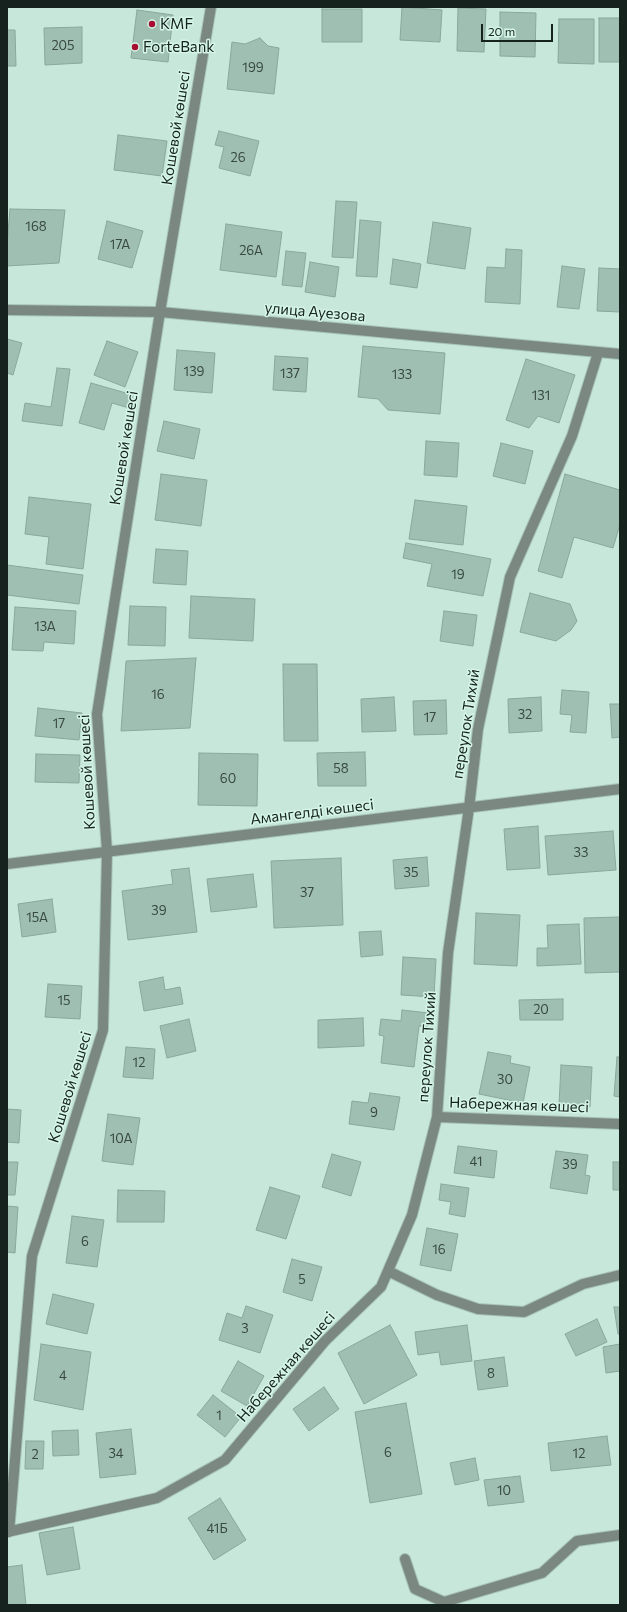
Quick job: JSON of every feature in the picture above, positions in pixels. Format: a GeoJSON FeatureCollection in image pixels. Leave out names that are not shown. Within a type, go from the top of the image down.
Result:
{"type":"FeatureCollection","features":[{"type":"Feature","properties":{"kind":"street","name":"Кошевой көшесі"},"geometry":{"type":"LineString","coordinates":[[8,1532],[32,1256],[103,1030],[107,851],[97,714],[160,312],[211,7]]}},
{"type":"Feature","properties":{"kind":"street","name":"улица Ауезова"},"geometry":{"type":"LineString","coordinates":[[7,310],[160,312],[620,354]]}},
{"type":"Feature","properties":{"kind":"street","name":"переулок Тихий"},"geometry":{"type":"LineString","coordinates":[[438,1117],[448,953],[469,808],[478,729],[510,577],[572,436],[598,353]]}},
{"type":"Feature","properties":{"kind":"street","name":"Амангелді көшесі"},"geometry":{"type":"LineString","coordinates":[[7,864],[469,808],[620,788]]}},
{"type":"Feature","properties":{"kind":"street","name":"Набережная көшесі"},"geometry":{"type":"LineString","coordinates":[[8,1532],[157,1498],[225,1460],[325,1341],[381,1287],[412,1215],[438,1117],[620,1124]]}},
{"type":"Feature","properties":{"kind":"street"},"geometry":{"type":"LineString","coordinates":[[388,1271],[437,1295],[478,1310],[524,1312],[583,1284],[620,1275]]}},
{"type":"Feature","properties":{"kind":"street"},"geometry":{"type":"LineString","coordinates":[[405,1559],[414,1589],[444,1602],[542,1573],[577,1541],[620,1535]]}},
{"type":"Feature","properties":{"kind":"building"},"geometry":{"type":"Polygon","coordinates":[[[402,7],[442,10],[440,42],[400,40],[402,7]]]}},
{"type":"Feature","properties":{"kind":"building"},"geometry":{"type":"Polygon","coordinates":[[[458,8],[486,9],[484,52],[457,51],[458,8]]]}},
{"type":"Feature","properties":{"kind":"building"},"geometry":{"type":"Polygon","coordinates":[[[322,9],[362,9],[362,42],[322,42],[322,9]]]}},
{"type":"Feature","properties":{"kind":"building"},"geometry":{"type":"Polygon","coordinates":[[[137,10],[173,15],[168,62],[131,58],[137,10]]]}},
{"type":"Feature","properties":{"kind":"building"},"geometry":{"type":"Polygon","coordinates":[[[500,12],[536,13],[535,57],[500,56],[500,12]]]}},
{"type":"Feature","properties":{"kind":"building"},"geometry":{"type":"Polygon","coordinates":[[[599,18],[620,18],[620,62],[599,62],[599,18]]]}},
{"type":"Feature","properties":{"kind":"building"},"geometry":{"type":"Polygon","coordinates":[[[559,19],[594,19],[594,64],[558,63],[559,19]]]}},
{"type":"Feature","properties":{"kind":"building"},"geometry":{"type":"Polygon","coordinates":[[[82,27],[82,63],[45,65],[44,28],[82,27]]]}},
{"type":"Feature","properties":{"kind":"building"},"geometry":{"type":"Polygon","coordinates":[[[7,30],[15,30],[16,66],[7,66],[7,30]]]}},
{"type":"Feature","properties":{"kind":"building"},"geometry":{"type":"Polygon","coordinates":[[[260,38],[268,46],[279,48],[274,94],[227,89],[232,42],[245,44],[260,38]]]}},
{"type":"Feature","properties":{"kind":"building"},"geometry":{"type":"Polygon","coordinates":[[[219,131],[259,141],[250,176],[219,168],[224,147],[215,145],[219,131]]]}},
{"type":"Feature","properties":{"kind":"building"},"geometry":{"type":"Polygon","coordinates":[[[118,135],[167,141],[162,176],[114,170],[118,135]]]}},
{"type":"Feature","properties":{"kind":"building"},"geometry":{"type":"Polygon","coordinates":[[[336,201],[357,202],[353,258],[332,257],[336,201]]]}},
{"type":"Feature","properties":{"kind":"building"},"geometry":{"type":"Polygon","coordinates":[[[10,209],[65,210],[59,263],[7,266],[10,209]]]}},
{"type":"Feature","properties":{"kind":"building"},"geometry":{"type":"Polygon","coordinates":[[[360,220],[381,222],[377,277],[356,276],[360,220]]]}},
{"type":"Feature","properties":{"kind":"building"},"geometry":{"type":"Polygon","coordinates":[[[107,221],[143,231],[132,268],[98,259],[107,221]]]}},
{"type":"Feature","properties":{"kind":"building"},"geometry":{"type":"Polygon","coordinates":[[[433,222],[471,228],[465,269],[427,263],[433,222]]]}},
{"type":"Feature","properties":{"kind":"building"},"geometry":{"type":"Polygon","coordinates":[[[226,224],[282,232],[276,277],[220,270],[226,224]]]}},
{"type":"Feature","properties":{"kind":"building"},"geometry":{"type":"Polygon","coordinates":[[[506,249],[522,250],[520,304],[485,302],[487,267],[505,268],[506,249]]]}},
{"type":"Feature","properties":{"kind":"building"},"geometry":{"type":"Polygon","coordinates":[[[286,251],[306,253],[302,287],[282,285],[286,251]]]}},
{"type":"Feature","properties":{"kind":"building"},"geometry":{"type":"Polygon","coordinates":[[[393,259],[421,264],[417,288],[390,284],[393,259]]]}},
{"type":"Feature","properties":{"kind":"building"},"geometry":{"type":"Polygon","coordinates":[[[310,262],[339,267],[335,297],[305,292],[310,262]]]}},
{"type":"Feature","properties":{"kind":"building"},"geometry":{"type":"Polygon","coordinates":[[[562,266],[585,269],[579,309],[557,307],[562,266]]]}},
{"type":"Feature","properties":{"kind":"building"},"geometry":{"type":"Polygon","coordinates":[[[599,268],[620,269],[620,312],[597,311],[599,268]]]}},
{"type":"Feature","properties":{"kind":"building"},"geometry":{"type":"Polygon","coordinates":[[[7,339],[22,343],[13,375],[7,373],[7,339]]]}},
{"type":"Feature","properties":{"kind":"building"},"geometry":{"type":"Polygon","coordinates":[[[107,341],[138,352],[125,387],[94,375],[107,341]]]}},
{"type":"Feature","properties":{"kind":"building"},"geometry":{"type":"Polygon","coordinates":[[[363,346],[445,353],[440,414],[388,410],[378,399],[358,397],[363,346]]]}},
{"type":"Feature","properties":{"kind":"building"},"geometry":{"type":"Polygon","coordinates":[[[177,350],[215,353],[212,393],[174,390],[177,350]]]}},
{"type":"Feature","properties":{"kind":"building"},"geometry":{"type":"Polygon","coordinates":[[[275,356],[308,358],[306,392],[273,390],[275,356]]]}},
{"type":"Feature","properties":{"kind":"building"},"geometry":{"type":"Polygon","coordinates":[[[526,359],[575,375],[559,423],[538,416],[529,428],[506,420],[526,359]]]}},
{"type":"Feature","properties":{"kind":"building"},"geometry":{"type":"Polygon","coordinates":[[[57,368],[70,369],[62,426],[22,421],[25,403],[51,407],[57,368]]]}},
{"type":"Feature","properties":{"kind":"building"},"geometry":{"type":"Polygon","coordinates":[[[91,383],[133,395],[129,408],[112,403],[104,430],[79,423],[91,383]]]}},
{"type":"Feature","properties":{"kind":"building"},"geometry":{"type":"Polygon","coordinates":[[[164,421],[200,429],[194,459],[157,451],[164,421]]]}},
{"type":"Feature","properties":{"kind":"building"},"geometry":{"type":"Polygon","coordinates":[[[426,441],[459,443],[457,477],[424,475],[426,441]]]}},
{"type":"Feature","properties":{"kind":"building"},"geometry":{"type":"Polygon","coordinates":[[[501,443],[533,451],[525,484],[493,476],[501,443]]]}},
{"type":"Feature","properties":{"kind":"building"},"geometry":{"type":"Polygon","coordinates":[[[161,474],[207,480],[201,526],[155,520],[161,474]]]}},
{"type":"Feature","properties":{"kind":"building"},"geometry":{"type":"Polygon","coordinates":[[[565,474],[620,490],[620,524],[613,548],[574,537],[562,578],[538,571],[565,474]]]}},
{"type":"Feature","properties":{"kind":"building"},"geometry":{"type":"Polygon","coordinates":[[[29,497],[91,504],[83,569],[46,564],[49,537],[25,534],[29,497]]]}},
{"type":"Feature","properties":{"kind":"building"},"geometry":{"type":"Polygon","coordinates":[[[415,500],[467,506],[463,545],[409,539],[415,500]]]}},
{"type":"Feature","properties":{"kind":"building"},"geometry":{"type":"Polygon","coordinates":[[[406,543],[491,559],[483,596],[427,586],[432,564],[403,558],[406,543]]]}},
{"type":"Feature","properties":{"kind":"building"},"geometry":{"type":"Polygon","coordinates":[[[156,549],[188,551],[186,585],[153,583],[156,549]]]}},
{"type":"Feature","properties":{"kind":"building"},"geometry":{"type":"Polygon","coordinates":[[[7,565],[83,575],[79,604],[7,595],[7,565]]]}},
{"type":"Feature","properties":{"kind":"building"},"geometry":{"type":"Polygon","coordinates":[[[530,593],[570,604],[577,621],[571,630],[556,641],[520,632],[530,593]]]}},
{"type":"Feature","properties":{"kind":"building"},"geometry":{"type":"Polygon","coordinates":[[[191,596],[255,599],[253,641],[189,638],[191,596]]]}},
{"type":"Feature","properties":{"kind":"building"},"geometry":{"type":"Polygon","coordinates":[[[130,606],[166,607],[165,646],[128,645],[130,606]]]}},
{"type":"Feature","properties":{"kind":"building"},"geometry":{"type":"Polygon","coordinates":[[[15,607],[76,611],[74,644],[44,642],[43,651],[12,650],[15,607]]]}},
{"type":"Feature","properties":{"kind":"building"},"geometry":{"type":"Polygon","coordinates":[[[444,611],[477,615],[473,646],[440,641],[444,611]]]}},
{"type":"Feature","properties":{"kind":"building"},"geometry":{"type":"Polygon","coordinates":[[[196,658],[190,728],[121,731],[126,661],[196,658]]]}},
{"type":"Feature","properties":{"kind":"building"},"geometry":{"type":"Polygon","coordinates":[[[283,664],[317,664],[318,741],[284,741],[283,664]]]}},
{"type":"Feature","properties":{"kind":"building"},"geometry":{"type":"Polygon","coordinates":[[[562,690],[589,692],[586,733],[570,732],[572,715],[560,714],[562,690]]]}},
{"type":"Feature","properties":{"kind":"building"},"geometry":{"type":"Polygon","coordinates":[[[394,697],[396,731],[362,732],[361,699],[394,697]]]}},
{"type":"Feature","properties":{"kind":"building"},"geometry":{"type":"Polygon","coordinates":[[[541,697],[542,731],[509,733],[508,699],[541,697]]]}},
{"type":"Feature","properties":{"kind":"building"},"geometry":{"type":"Polygon","coordinates":[[[446,700],[447,734],[414,735],[413,701],[446,700]]]}},
{"type":"Feature","properties":{"kind":"building"},"geometry":{"type":"Polygon","coordinates":[[[610,704],[620,704],[620,737],[612,738],[610,704]]]}},
{"type":"Feature","properties":{"kind":"building"},"geometry":{"type":"Polygon","coordinates":[[[38,708],[82,713],[79,740],[35,736],[38,708]]]}},
{"type":"Feature","properties":{"kind":"building"},"geometry":{"type":"Polygon","coordinates":[[[365,752],[366,786],[318,786],[317,753],[365,752]]]}},
{"type":"Feature","properties":{"kind":"building"},"geometry":{"type":"Polygon","coordinates":[[[199,753],[258,754],[257,806],[198,805],[199,753]]]}},
{"type":"Feature","properties":{"kind":"building"},"geometry":{"type":"Polygon","coordinates":[[[36,754],[80,755],[79,783],[35,782],[36,754]]]}},
{"type":"Feature","properties":{"kind":"building"},"geometry":{"type":"Polygon","coordinates":[[[538,826],[540,868],[507,870],[504,829],[538,826]]]}},
{"type":"Feature","properties":{"kind":"building"},"geometry":{"type":"Polygon","coordinates":[[[613,831],[616,870],[548,875],[545,836],[613,831]]]}},
{"type":"Feature","properties":{"kind":"building"},"geometry":{"type":"Polygon","coordinates":[[[427,857],[429,886],[395,889],[393,860],[427,857]]]}},
{"type":"Feature","properties":{"kind":"building"},"geometry":{"type":"Polygon","coordinates":[[[341,858],[343,925],[274,928],[271,861],[341,858]]]}},
{"type":"Feature","properties":{"kind":"building"},"geometry":{"type":"Polygon","coordinates":[[[189,868],[197,932],[128,940],[122,891],[173,884],[171,870],[189,868]]]}},
{"type":"Feature","properties":{"kind":"building"},"geometry":{"type":"Polygon","coordinates":[[[253,874],[257,907],[211,912],[207,879],[253,874]]]}},
{"type":"Feature","properties":{"kind":"building"},"geometry":{"type":"Polygon","coordinates":[[[52,899],[56,932],[22,937],[18,904],[52,899]]]}},
{"type":"Feature","properties":{"kind":"building"},"geometry":{"type":"Polygon","coordinates":[[[476,913],[520,915],[517,966],[474,964],[476,913]]]}},
{"type":"Feature","properties":{"kind":"building"},"geometry":{"type":"Polygon","coordinates":[[[620,917],[620,972],[585,973],[584,918],[620,917]]]}},
{"type":"Feature","properties":{"kind":"building"},"geometry":{"type":"Polygon","coordinates":[[[579,924],[581,964],[537,966],[537,948],[548,948],[547,925],[579,924]]]}},
{"type":"Feature","properties":{"kind":"building"},"geometry":{"type":"Polygon","coordinates":[[[381,931],[383,955],[361,957],[359,932],[381,931]]]}},
{"type":"Feature","properties":{"kind":"building"},"geometry":{"type":"Polygon","coordinates":[[[403,957],[436,959],[434,997],[401,995],[403,957]]]}},
{"type":"Feature","properties":{"kind":"building"},"geometry":{"type":"Polygon","coordinates":[[[163,977],[165,990],[180,987],[183,1004],[144,1011],[139,982],[163,977]]]}},
{"type":"Feature","properties":{"kind":"building"},"geometry":{"type":"Polygon","coordinates":[[[48,984],[82,986],[80,1019],[45,1017],[48,984]]]}},
{"type":"Feature","properties":{"kind":"building"},"geometry":{"type":"Polygon","coordinates":[[[563,999],[563,1020],[520,1020],[519,1000],[563,999]]]}},
{"type":"Feature","properties":{"kind":"building"},"geometry":{"type":"Polygon","coordinates":[[[402,1010],[429,1013],[427,1027],[419,1026],[414,1067],[381,1063],[384,1036],[379,1035],[381,1019],[401,1021],[402,1010]]]}},
{"type":"Feature","properties":{"kind":"building"},"geometry":{"type":"Polygon","coordinates":[[[363,1018],[364,1046],[318,1048],[318,1020],[363,1018]]]}},
{"type":"Feature","properties":{"kind":"building"},"geometry":{"type":"Polygon","coordinates":[[[189,1019],[196,1051],[167,1058],[160,1026],[189,1019]]]}},
{"type":"Feature","properties":{"kind":"building"},"geometry":{"type":"Polygon","coordinates":[[[126,1047],[155,1049],[153,1079],[123,1077],[126,1047]]]}},
{"type":"Feature","properties":{"kind":"building"},"geometry":{"type":"Polygon","coordinates":[[[488,1052],[511,1056],[510,1063],[530,1067],[523,1103],[479,1094],[488,1052]]]}},
{"type":"Feature","properties":{"kind":"building"},"geometry":{"type":"Polygon","coordinates":[[[617,1057],[620,1057],[620,1097],[614,1096],[617,1057]]]}},
{"type":"Feature","properties":{"kind":"building"},"geometry":{"type":"Polygon","coordinates":[[[561,1065],[592,1067],[590,1107],[559,1105],[561,1065]]]}},
{"type":"Feature","properties":{"kind":"building"},"geometry":{"type":"Polygon","coordinates":[[[370,1093],[400,1097],[394,1130],[349,1124],[352,1101],[368,1103],[370,1093]]]}},
{"type":"Feature","properties":{"kind":"building"},"geometry":{"type":"Polygon","coordinates":[[[7,1109],[21,1110],[19,1143],[7,1142],[7,1109]]]}},
{"type":"Feature","properties":{"kind":"building"},"geometry":{"type":"Polygon","coordinates":[[[108,1114],[140,1118],[133,1165],[102,1161],[108,1114]]]}},
{"type":"Feature","properties":{"kind":"building"},"geometry":{"type":"Polygon","coordinates":[[[458,1146],[497,1151],[494,1178],[454,1173],[458,1146]]]}},
{"type":"Feature","properties":{"kind":"building"},"geometry":{"type":"Polygon","coordinates":[[[556,1151],[588,1155],[585,1175],[590,1176],[587,1194],[550,1188],[556,1151]]]}},
{"type":"Feature","properties":{"kind":"building"},"geometry":{"type":"Polygon","coordinates":[[[332,1154],[361,1162],[351,1196],[322,1187],[332,1154]]]}},
{"type":"Feature","properties":{"kind":"building"},"geometry":{"type":"Polygon","coordinates":[[[7,1162],[18,1162],[15,1195],[7,1195],[7,1162]]]}},
{"type":"Feature","properties":{"kind":"building"},"geometry":{"type":"Polygon","coordinates":[[[613,1162],[620,1162],[620,1190],[613,1190],[613,1162]]]}},
{"type":"Feature","properties":{"kind":"building"},"geometry":{"type":"Polygon","coordinates":[[[441,1184],[469,1188],[465,1217],[449,1214],[451,1202],[439,1200],[441,1184]]]}},
{"type":"Feature","properties":{"kind":"building"},"geometry":{"type":"Polygon","coordinates":[[[270,1187],[300,1196],[286,1239],[256,1230],[270,1187]]]}},
{"type":"Feature","properties":{"kind":"building"},"geometry":{"type":"Polygon","coordinates":[[[118,1190],[165,1191],[164,1222],[117,1222],[118,1190]]]}},
{"type":"Feature","properties":{"kind":"building"},"geometry":{"type":"Polygon","coordinates":[[[7,1206],[18,1207],[15,1253],[7,1252],[7,1206]]]}},
{"type":"Feature","properties":{"kind":"building"},"geometry":{"type":"Polygon","coordinates":[[[72,1216],[104,1220],[97,1267],[66,1263],[72,1216]]]}},
{"type":"Feature","properties":{"kind":"building"},"geometry":{"type":"Polygon","coordinates":[[[427,1228],[458,1234],[451,1271],[420,1265],[427,1228]]]}},
{"type":"Feature","properties":{"kind":"building"},"geometry":{"type":"Polygon","coordinates":[[[292,1259],[322,1267],[312,1301],[283,1292],[292,1259]]]}},
{"type":"Feature","properties":{"kind":"building"},"geometry":{"type":"Polygon","coordinates":[[[53,1294],[94,1304],[87,1334],[46,1324],[53,1294]]]}},
{"type":"Feature","properties":{"kind":"building"},"geometry":{"type":"Polygon","coordinates":[[[246,1306],[273,1315],[260,1353],[219,1340],[227,1313],[242,1318],[246,1306]]]}},
{"type":"Feature","properties":{"kind":"building"},"geometry":{"type":"Polygon","coordinates":[[[614,1307],[620,1307],[620,1334],[618,1334],[614,1307]]]}},
{"type":"Feature","properties":{"kind":"building"},"geometry":{"type":"Polygon","coordinates":[[[597,1319],[607,1342],[576,1356],[565,1334],[597,1319]]]}},
{"type":"Feature","properties":{"kind":"building"},"geometry":{"type":"Polygon","coordinates":[[[390,1325],[417,1375],[364,1404],[338,1353],[390,1325]]]}},
{"type":"Feature","properties":{"kind":"building"},"geometry":{"type":"Polygon","coordinates":[[[467,1325],[472,1361],[441,1365],[439,1352],[418,1355],[415,1332],[467,1325]]]}},
{"type":"Feature","properties":{"kind":"building"},"geometry":{"type":"Polygon","coordinates":[[[41,1344],[91,1352],[83,1410],[34,1400],[41,1344]]]}},
{"type":"Feature","properties":{"kind":"building"},"geometry":{"type":"Polygon","coordinates":[[[620,1344],[620,1371],[606,1373],[603,1347],[620,1344]]]}},
{"type":"Feature","properties":{"kind":"building"},"geometry":{"type":"Polygon","coordinates":[[[504,1357],[508,1386],[478,1390],[474,1361],[504,1357]]]}},
{"type":"Feature","properties":{"kind":"building"},"geometry":{"type":"Polygon","coordinates":[[[238,1361],[264,1376],[247,1406],[221,1391],[238,1361]]]}},
{"type":"Feature","properties":{"kind":"building"},"geometry":{"type":"Polygon","coordinates":[[[324,1387],[339,1409],[309,1431],[293,1409],[324,1387]]]}},
{"type":"Feature","properties":{"kind":"building"},"geometry":{"type":"Polygon","coordinates":[[[213,1395],[241,1417],[225,1437],[197,1415],[213,1395]]]}},
{"type":"Feature","properties":{"kind":"building"},"geometry":{"type":"Polygon","coordinates":[[[406,1403],[422,1494],[370,1503],[355,1412],[406,1403]]]}},
{"type":"Feature","properties":{"kind":"building"},"geometry":{"type":"Polygon","coordinates":[[[131,1429],[136,1474],[100,1478],[96,1433],[131,1429]]]}},
{"type":"Feature","properties":{"kind":"building"},"geometry":{"type":"Polygon","coordinates":[[[78,1430],[79,1455],[53,1456],[52,1431],[78,1430]]]}},
{"type":"Feature","properties":{"kind":"building"},"geometry":{"type":"Polygon","coordinates":[[[607,1436],[611,1465],[551,1471],[548,1443],[607,1436]]]}},
{"type":"Feature","properties":{"kind":"building"},"geometry":{"type":"Polygon","coordinates":[[[26,1441],[44,1441],[43,1469],[25,1469],[26,1441]]]}},
{"type":"Feature","properties":{"kind":"building"},"geometry":{"type":"Polygon","coordinates":[[[475,1458],[479,1480],[455,1485],[450,1463],[475,1458]]]}},
{"type":"Feature","properties":{"kind":"building"},"geometry":{"type":"Polygon","coordinates":[[[520,1476],[524,1502],[488,1506],[484,1480],[520,1476]]]}},
{"type":"Feature","properties":{"kind":"building"},"geometry":{"type":"Polygon","coordinates":[[[220,1498],[246,1540],[214,1560],[188,1518],[220,1498]]]}},
{"type":"Feature","properties":{"kind":"building"},"geometry":{"type":"Polygon","coordinates":[[[73,1527],[80,1569],[47,1575],[39,1533],[73,1527]]]}},
{"type":"Feature","properties":{"kind":"building"},"geometry":{"type":"Polygon","coordinates":[[[22,1565],[26,1605],[7,1605],[7,1567],[22,1565]]]}},
{"type":"Feature","properties":{"kind":"place","name":"KMF"},"geometry":{"type":"Point","coordinates":[152,24]}},
{"type":"Feature","properties":{"kind":"place","name":"ForteBank"},"geometry":{"type":"Point","coordinates":[135,47]}}]}
